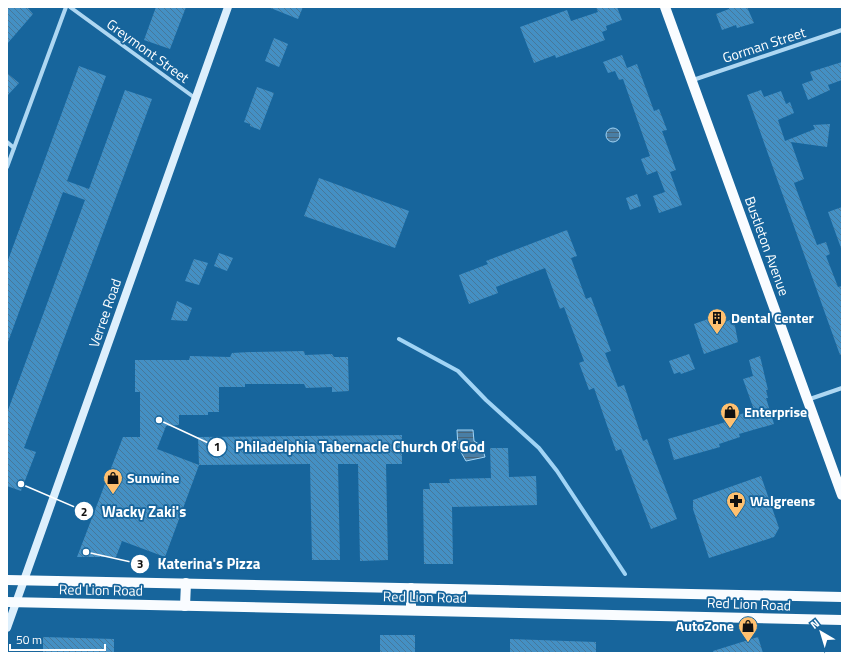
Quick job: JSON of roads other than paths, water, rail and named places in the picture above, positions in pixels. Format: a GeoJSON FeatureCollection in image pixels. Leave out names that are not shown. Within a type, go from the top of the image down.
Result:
{"type":"FeatureCollection","features":[{"type":"Feature","properties":{"kind":"main road","name":"Verree Road"},"geometry":{"type":"LineString","coordinates":[[7,628],[12,602],[25,580],[228,7]]}},
{"type":"Feature","properties":{"kind":"main road","name":"Bustleton Avenue"},"geometry":{"type":"LineString","coordinates":[[666,7],[842,495]]}},
{"type":"Feature","properties":{"kind":"main road","name":"Red Lion Road"},"geometry":{"type":"LineString","coordinates":[[7,580],[842,597]]}},
{"type":"Feature","properties":{"kind":"main road"},"geometry":{"type":"LineString","coordinates":[[185,606],[186,583]]}},
{"type":"Feature","properties":{"kind":"main road"},"geometry":{"type":"LineString","coordinates":[[411,588],[411,610]]}},
{"type":"Feature","properties":{"kind":"main road","name":"Red Lion Road"},"geometry":{"type":"LineString","coordinates":[[12,602],[842,620]]}},
{"type":"Feature","properties":{"kind":"street"},"geometry":{"type":"LineString","coordinates":[[7,167],[66,7]]}},
{"type":"Feature","properties":{"kind":"street","name":"Greymont Street"},"geometry":{"type":"LineString","coordinates":[[70,7],[195,98]]}},
{"type":"Feature","properties":{"kind":"street","name":"Gorman Street"},"geometry":{"type":"LineString","coordinates":[[692,80],[842,30]]}},
{"type":"Feature","properties":{"kind":"street"},"geometry":{"type":"LineString","coordinates":[[7,142],[14,148]]}},
{"type":"Feature","properties":{"kind":"street"},"geometry":{"type":"LineString","coordinates":[[807,400],[842,388]]}},
{"type":"Feature","properties":{"kind":"water"},"geometry":{"type":"Polygon","coordinates":[[[610,128],[616,128],[620,132],[620,138],[616,142],[610,142],[606,138],[606,132],[610,128]]]}},
{"type":"Feature","properties":{"kind":"water"},"geometry":{"type":"Polygon","coordinates":[[[457,430],[473,430],[474,441],[482,446],[485,457],[466,461],[458,447],[457,430]]]}},
{"type":"Feature","properties":{"kind":"waterway"},"geometry":{"type":"LineString","coordinates":[[399,339],[458,371],[486,400],[539,448],[557,471],[625,574]]}},
{"type":"Feature","properties":{"kind":"place","name":"Dental Center"},"geometry":{"type":"Point","coordinates":[717,335]}},
{"type":"Feature","properties":{"kind":"place","name":"Philadelphia Tabernacle Church Of God"},"geometry":{"type":"Point","coordinates":[159,420]}},
{"type":"Feature","properties":{"kind":"place","name":"Enterprise"},"geometry":{"type":"Point","coordinates":[730,429]}},
{"type":"Feature","properties":{"kind":"place","name":"Wacky Zaki's"},"geometry":{"type":"Point","coordinates":[21,484]}},
{"type":"Feature","properties":{"kind":"place","name":"Sunwine"},"geometry":{"type":"Point","coordinates":[113,495]}},
{"type":"Feature","properties":{"kind":"place","name":"Walgreens"},"geometry":{"type":"Point","coordinates":[736,518]}},
{"type":"Feature","properties":{"kind":"place","name":"Katerina's Pizza"},"geometry":{"type":"Point","coordinates":[86,552]}},
{"type":"Feature","properties":{"kind":"place","name":"AutoZone"},"geometry":{"type":"Point","coordinates":[748,643]}}]}
